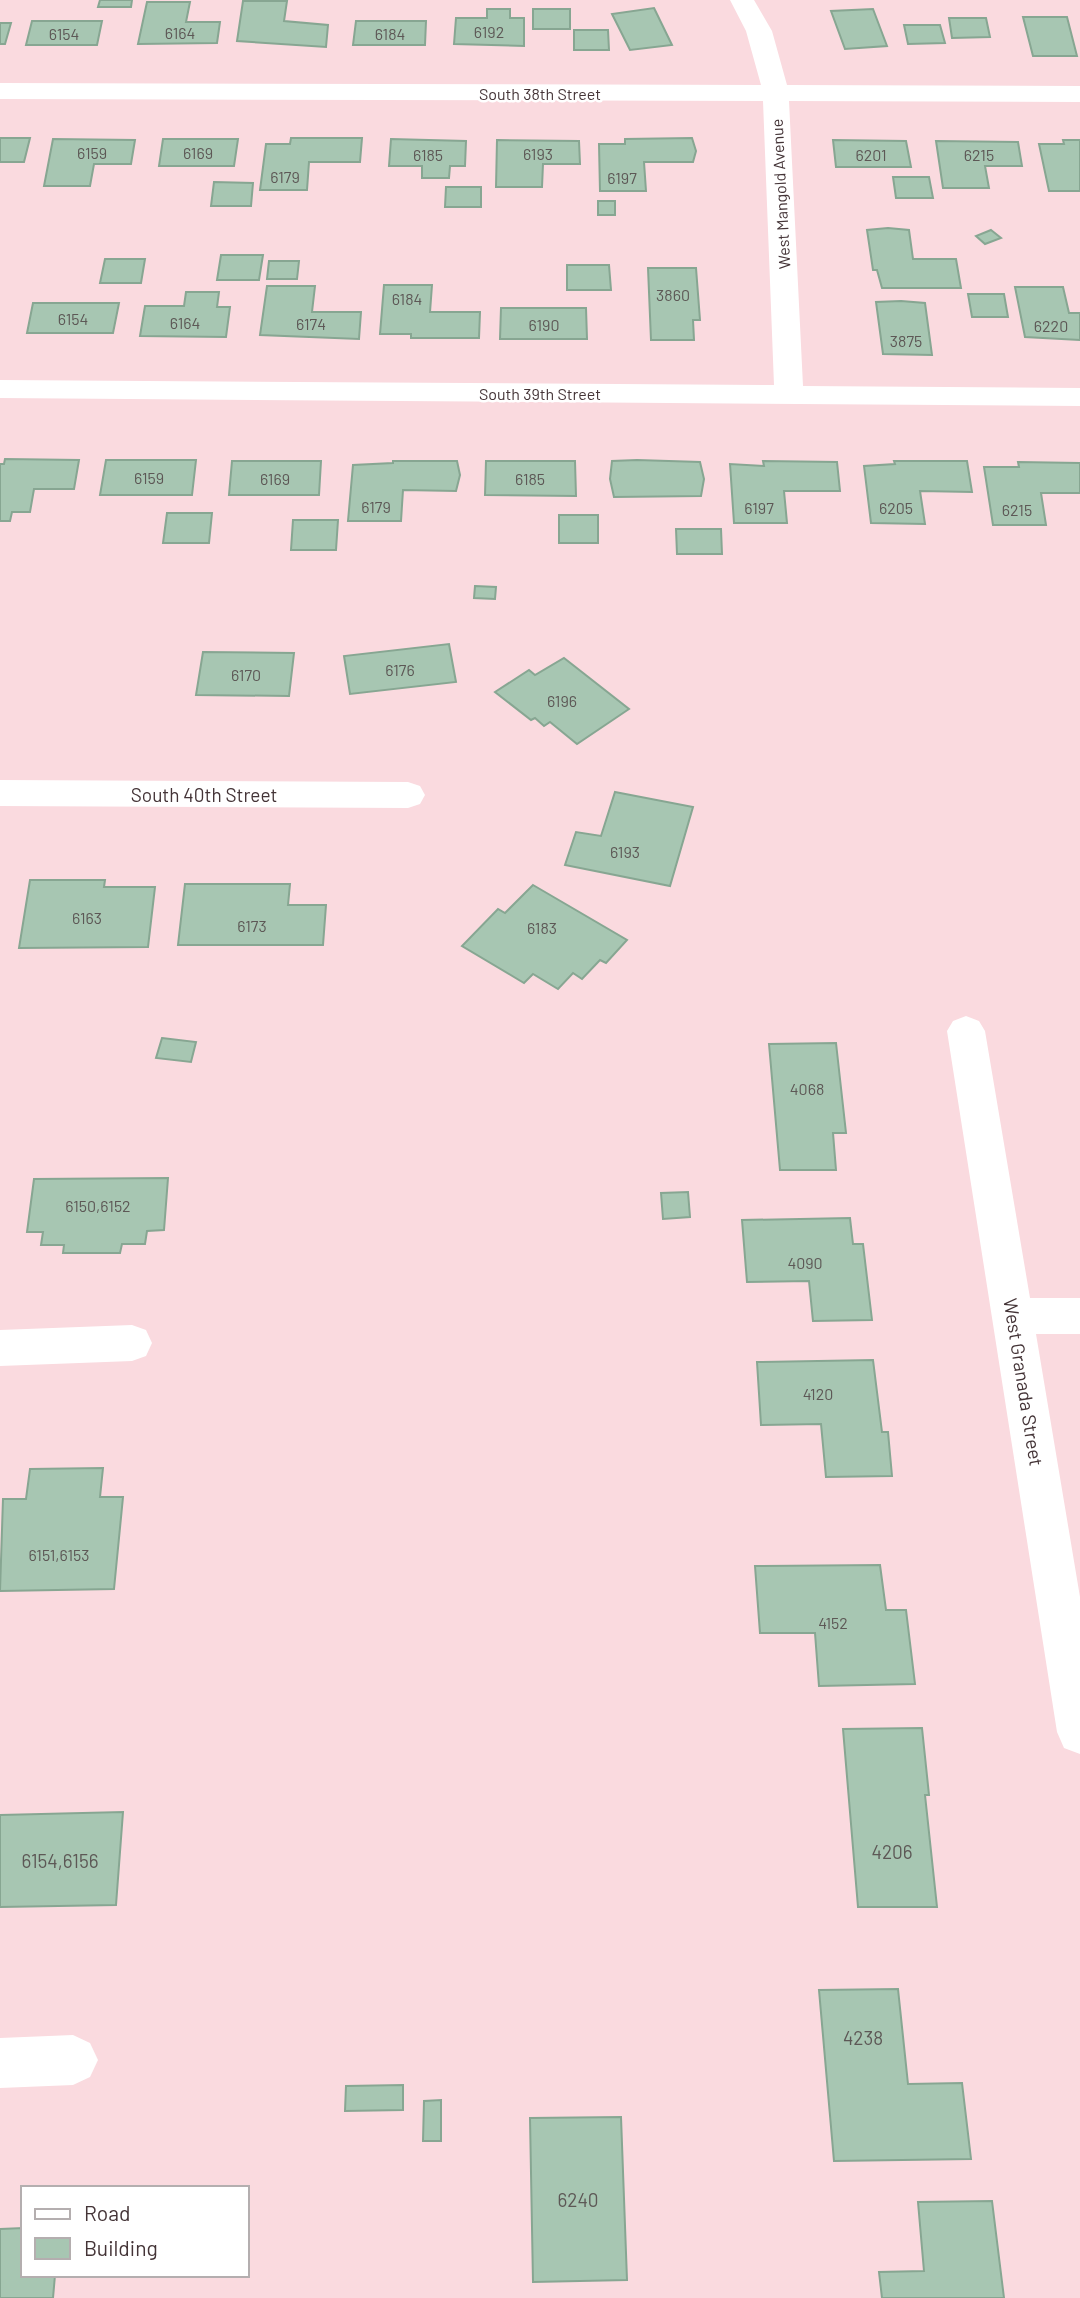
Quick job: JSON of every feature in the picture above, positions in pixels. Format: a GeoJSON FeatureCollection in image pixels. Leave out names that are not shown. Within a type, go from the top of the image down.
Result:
{"type":"FeatureCollection","features":[{"type":"Feature","properties":{"kind":"street","name":"West Mangold Avenue"},"geometry":{"type":"LineString","coordinates":[[742,0],[759,31],[776,93],[789,395]]}},
{"type":"Feature","properties":{"kind":"street","name":"South 38th Street"},"geometry":{"type":"LineString","coordinates":[[0,91],[1080,94]]}},
{"type":"Feature","properties":{"kind":"street","name":"South 39th Street"},"geometry":{"type":"LineString","coordinates":[[0,389],[1080,397]]}},
{"type":"Feature","properties":{"kind":"street","name":"South 40th Street"},"geometry":{"type":"LineString","coordinates":[[0,793],[408,795]]}},
{"type":"Feature","properties":{"kind":"street","name":"West Granada Street"},"geometry":{"type":"LineString","coordinates":[[966,1031],[1080,1732]]}},
{"type":"Feature","properties":{"kind":"street"},"geometry":{"type":"LineString","coordinates":[[1013,1316],[1080,1316]]}},
{"type":"Feature","properties":{"kind":"street"},"geometry":{"type":"LineString","coordinates":[[0,1348],[132,1343]]}},
{"type":"Feature","properties":{"kind":"street"},"geometry":{"type":"LineString","coordinates":[[0,2063],[73,2060]]}},
{"type":"Feature","properties":{"kind":"building"},"geometry":{"type":"Polygon","coordinates":[[[100,0],[132,0],[131,7],[98,7],[100,0]]]}},
{"type":"Feature","properties":{"kind":"building"},"geometry":{"type":"Polygon","coordinates":[[[243,1],[287,1],[284,21],[328,25],[326,47],[237,41],[243,1]]]}},
{"type":"Feature","properties":{"kind":"building"},"geometry":{"type":"Polygon","coordinates":[[[147,2],[190,2],[186,22],[220,22],[217,43],[138,44],[147,2]]]}},
{"type":"Feature","properties":{"kind":"building"},"geometry":{"type":"Polygon","coordinates":[[[654,8],[672,45],[630,50],[612,14],[654,8]]]}},
{"type":"Feature","properties":{"kind":"building"},"geometry":{"type":"Polygon","coordinates":[[[487,9],[510,9],[510,18],[524,18],[524,46],[454,44],[456,18],[487,18],[487,9]]]}},
{"type":"Feature","properties":{"kind":"building"},"geometry":{"type":"Polygon","coordinates":[[[533,9],[570,9],[570,29],[533,29],[533,9]]]}},
{"type":"Feature","properties":{"kind":"building"},"geometry":{"type":"Polygon","coordinates":[[[873,9],[887,46],[845,49],[831,11],[873,9]]]}},
{"type":"Feature","properties":{"kind":"building"},"geometry":{"type":"Polygon","coordinates":[[[1023,17],[1067,17],[1077,56],[1033,56],[1023,17]]]}},
{"type":"Feature","properties":{"kind":"building"},"geometry":{"type":"Polygon","coordinates":[[[949,18],[986,18],[990,37],[952,38],[949,18]]]}},
{"type":"Feature","properties":{"kind":"building"},"geometry":{"type":"Polygon","coordinates":[[[32,21],[102,21],[97,45],[26,45],[32,21]]]}},
{"type":"Feature","properties":{"kind":"building"},"geometry":{"type":"Polygon","coordinates":[[[356,21],[426,21],[425,45],[353,45],[356,21]]]}},
{"type":"Feature","properties":{"kind":"building"},"geometry":{"type":"Polygon","coordinates":[[[0,23],[11,23],[5,44],[0,44],[0,23]]]}},
{"type":"Feature","properties":{"kind":"building"},"geometry":{"type":"Polygon","coordinates":[[[904,25],[940,25],[945,43],[908,44],[904,25]]]}},
{"type":"Feature","properties":{"kind":"building"},"geometry":{"type":"Polygon","coordinates":[[[574,30],[608,30],[609,50],[574,50],[574,30]]]}},
{"type":"Feature","properties":{"kind":"building"},"geometry":{"type":"Polygon","coordinates":[[[0,138],[30,138],[24,162],[0,162],[0,138]]]}},
{"type":"Feature","properties":{"kind":"building"},"geometry":{"type":"Polygon","coordinates":[[[291,138],[362,138],[360,162],[309,162],[307,190],[260,190],[266,144],[290,144],[291,138]]]}},
{"type":"Feature","properties":{"kind":"building"},"geometry":{"type":"Polygon","coordinates":[[[692,138],[696,151],[693,162],[644,162],[646,191],[600,191],[599,144],[625,144],[625,139],[692,138]]]}},
{"type":"Feature","properties":{"kind":"building"},"geometry":{"type":"Polygon","coordinates":[[[53,139],[135,140],[131,164],[94,164],[90,186],[44,186],[53,139]]]}},
{"type":"Feature","properties":{"kind":"building"},"geometry":{"type":"Polygon","coordinates":[[[163,139],[238,139],[234,166],[159,166],[163,139]]]}},
{"type":"Feature","properties":{"kind":"building"},"geometry":{"type":"Polygon","coordinates":[[[391,139],[466,141],[465,166],[450,166],[449,178],[422,178],[422,166],[389,166],[391,139]]]}},
{"type":"Feature","properties":{"kind":"building"},"geometry":{"type":"Polygon","coordinates":[[[497,140],[579,141],[580,164],[543,164],[542,187],[496,187],[497,140]]]}},
{"type":"Feature","properties":{"kind":"building"},"geometry":{"type":"Polygon","coordinates":[[[833,140],[906,141],[911,167],[836,167],[833,140]]]}},
{"type":"Feature","properties":{"kind":"building"},"geometry":{"type":"Polygon","coordinates":[[[1063,140],[1080,140],[1080,191],[1049,191],[1039,144],[1064,144],[1063,140]]]}},
{"type":"Feature","properties":{"kind":"building"},"geometry":{"type":"Polygon","coordinates":[[[936,141],[1018,142],[1022,166],[985,166],[989,188],[943,188],[936,141]]]}},
{"type":"Feature","properties":{"kind":"building"},"geometry":{"type":"Polygon","coordinates":[[[893,177],[929,177],[933,198],[896,198],[893,177]]]}},
{"type":"Feature","properties":{"kind":"building"},"geometry":{"type":"Polygon","coordinates":[[[214,182],[253,183],[251,206],[211,206],[214,182]]]}},
{"type":"Feature","properties":{"kind":"building"},"geometry":{"type":"Polygon","coordinates":[[[446,187],[481,187],[481,207],[445,207],[446,187]]]}},
{"type":"Feature","properties":{"kind":"building"},"geometry":{"type":"Polygon","coordinates":[[[598,201],[615,201],[615,215],[598,215],[598,201]]]}},
{"type":"Feature","properties":{"kind":"building"},"geometry":{"type":"Polygon","coordinates":[[[867,230],[909,230],[913,259],[956,259],[961,288],[882,288],[877,270],[873,270],[867,230]]]}},
{"type":"Feature","properties":{"kind":"building"},"geometry":{"type":"Polygon","coordinates":[[[991,230],[1001,238],[985,244],[976,236],[991,230]]]}},
{"type":"Feature","properties":{"kind":"building"},"geometry":{"type":"Polygon","coordinates":[[[221,255],[263,255],[259,280],[217,280],[221,255]]]}},
{"type":"Feature","properties":{"kind":"building"},"geometry":{"type":"Polygon","coordinates":[[[105,259],[145,259],[141,283],[100,283],[105,259]]]}},
{"type":"Feature","properties":{"kind":"building"},"geometry":{"type":"Polygon","coordinates":[[[269,261],[299,261],[297,279],[267,279],[269,261]]]}},
{"type":"Feature","properties":{"kind":"building"},"geometry":{"type":"Polygon","coordinates":[[[567,265],[609,265],[611,290],[567,290],[567,265]]]}},
{"type":"Feature","properties":{"kind":"building"},"geometry":{"type":"Polygon","coordinates":[[[648,268],[696,268],[700,320],[693,320],[694,340],[651,340],[648,268]]]}},
{"type":"Feature","properties":{"kind":"building"},"geometry":{"type":"Polygon","coordinates":[[[384,285],[432,285],[430,312],[480,312],[479,338],[411,338],[411,334],[380,334],[384,285]]]}},
{"type":"Feature","properties":{"kind":"building"},"geometry":{"type":"Polygon","coordinates":[[[267,286],[315,286],[312,312],[361,312],[359,339],[260,335],[267,286]]]}},
{"type":"Feature","properties":{"kind":"building"},"geometry":{"type":"Polygon","coordinates":[[[1015,287],[1063,287],[1069,313],[1080,313],[1080,340],[1025,337],[1015,287]]]}},
{"type":"Feature","properties":{"kind":"building"},"geometry":{"type":"Polygon","coordinates":[[[186,292],[219,292],[217,307],[230,307],[226,337],[140,336],[145,306],[184,306],[186,292]]]}},
{"type":"Feature","properties":{"kind":"building"},"geometry":{"type":"Polygon","coordinates":[[[968,294],[1004,294],[1008,317],[972,317],[968,294]]]}},
{"type":"Feature","properties":{"kind":"building"},"geometry":{"type":"Polygon","coordinates":[[[876,302],[925,303],[932,355],[883,354],[876,302]]]}},
{"type":"Feature","properties":{"kind":"building"},"geometry":{"type":"Polygon","coordinates":[[[33,303],[119,303],[113,333],[27,333],[33,303]]]}},
{"type":"Feature","properties":{"kind":"building"},"geometry":{"type":"Polygon","coordinates":[[[501,308],[586,308],[587,339],[500,339],[501,308]]]}},
{"type":"Feature","properties":{"kind":"building"},"geometry":{"type":"Polygon","coordinates":[[[5,459],[79,460],[74,489],[34,489],[30,512],[12,512],[10,521],[0,521],[0,464],[4,464],[5,459]]]}},
{"type":"Feature","properties":{"kind":"building"},"geometry":{"type":"Polygon","coordinates":[[[106,460],[196,460],[192,495],[100,495],[106,460]]]}},
{"type":"Feature","properties":{"kind":"building"},"geometry":{"type":"Polygon","coordinates":[[[232,461],[321,461],[319,495],[229,495],[232,461]]]}},
{"type":"Feature","properties":{"kind":"building"},"geometry":{"type":"Polygon","coordinates":[[[393,461],[457,461],[460,475],[456,491],[403,490],[401,521],[348,521],[353,465],[393,461]]]}},
{"type":"Feature","properties":{"kind":"building"},"geometry":{"type":"Polygon","coordinates":[[[486,461],[575,461],[576,496],[485,495],[486,461]]]}},
{"type":"Feature","properties":{"kind":"building"},"geometry":{"type":"Polygon","coordinates":[[[612,461],[700,462],[704,479],[701,496],[614,497],[610,479],[612,461]]]}},
{"type":"Feature","properties":{"kind":"building"},"geometry":{"type":"Polygon","coordinates":[[[763,461],[837,462],[840,491],[784,491],[787,523],[734,523],[730,464],[764,466],[763,461]]]}},
{"type":"Feature","properties":{"kind":"building"},"geometry":{"type":"Polygon","coordinates":[[[894,461],[967,461],[972,492],[920,491],[925,524],[871,523],[864,466],[895,464],[894,461]]]}},
{"type":"Feature","properties":{"kind":"building"},"geometry":{"type":"Polygon","coordinates":[[[1018,462],[1080,463],[1080,493],[1041,493],[1046,525],[993,525],[984,467],[1019,467],[1018,462]]]}},
{"type":"Feature","properties":{"kind":"building"},"geometry":{"type":"Polygon","coordinates":[[[167,513],[212,513],[209,543],[163,543],[167,513]]]}},
{"type":"Feature","properties":{"kind":"building"},"geometry":{"type":"Polygon","coordinates":[[[559,515],[598,515],[598,543],[559,543],[559,515]]]}},
{"type":"Feature","properties":{"kind":"building"},"geometry":{"type":"Polygon","coordinates":[[[293,520],[338,520],[336,550],[291,550],[293,520]]]}},
{"type":"Feature","properties":{"kind":"building"},"geometry":{"type":"Polygon","coordinates":[[[676,529],[721,529],[722,554],[677,554],[676,529]]]}},
{"type":"Feature","properties":{"kind":"building"},"geometry":{"type":"Polygon","coordinates":[[[475,586],[496,587],[495,599],[474,598],[475,586]]]}},
{"type":"Feature","properties":{"kind":"building"},"geometry":{"type":"Polygon","coordinates":[[[449,644],[456,682],[350,694],[344,656],[449,644]]]}},
{"type":"Feature","properties":{"kind":"building"},"geometry":{"type":"Polygon","coordinates":[[[203,652],[294,653],[289,696],[196,695],[203,652]]]}},
{"type":"Feature","properties":{"kind":"building"},"geometry":{"type":"Polygon","coordinates":[[[564,658],[629,709],[577,744],[550,722],[544,726],[535,718],[531,720],[495,692],[529,670],[535,675],[564,658]]]}},
{"type":"Feature","properties":{"kind":"building"},"geometry":{"type":"Polygon","coordinates":[[[615,792],[693,807],[670,886],[565,865],[576,832],[601,836],[615,792]]]}},
{"type":"Feature","properties":{"kind":"building"},"geometry":{"type":"Polygon","coordinates":[[[30,880],[105,880],[104,887],[155,887],[148,947],[19,948],[30,880]]]}},
{"type":"Feature","properties":{"kind":"building"},"geometry":{"type":"Polygon","coordinates":[[[185,884],[290,884],[288,905],[326,905],[323,945],[178,945],[185,884]]]}},
{"type":"Feature","properties":{"kind":"building"},"geometry":{"type":"Polygon","coordinates":[[[533,885],[627,940],[606,963],[600,960],[582,979],[573,973],[558,989],[533,974],[524,983],[462,946],[498,909],[505,913],[533,885]]]}},
{"type":"Feature","properties":{"kind":"building"},"geometry":{"type":"Polygon","coordinates":[[[162,1038],[196,1042],[191,1062],[156,1058],[162,1038]]]}},
{"type":"Feature","properties":{"kind":"building"},"geometry":{"type":"Polygon","coordinates":[[[836,1043],[846,1133],[833,1133],[836,1170],[780,1170],[769,1044],[836,1043]]]}},
{"type":"Feature","properties":{"kind":"building"},"geometry":{"type":"Polygon","coordinates":[[[168,1178],[164,1230],[147,1231],[145,1244],[122,1244],[120,1253],[63,1253],[64,1245],[41,1245],[43,1232],[27,1232],[34,1179],[168,1178]]]}},
{"type":"Feature","properties":{"kind":"building"},"geometry":{"type":"Polygon","coordinates":[[[688,1192],[690,1217],[663,1219],[661,1193],[688,1192]]]}},
{"type":"Feature","properties":{"kind":"building"},"geometry":{"type":"Polygon","coordinates":[[[850,1218],[853,1244],[863,1244],[872,1320],[813,1321],[809,1281],[747,1282],[742,1220],[850,1218]]]}},
{"type":"Feature","properties":{"kind":"building"},"geometry":{"type":"Polygon","coordinates":[[[873,1360],[882,1432],[888,1432],[892,1476],[826,1477],[821,1424],[761,1425],[757,1362],[873,1360]]]}},
{"type":"Feature","properties":{"kind":"building"},"geometry":{"type":"Polygon","coordinates":[[[103,1468],[100,1497],[123,1497],[114,1589],[0,1591],[3,1499],[26,1499],[30,1469],[103,1468]]]}},
{"type":"Feature","properties":{"kind":"building"},"geometry":{"type":"Polygon","coordinates":[[[880,1565],[886,1610],[906,1610],[915,1684],[819,1686],[815,1633],[760,1633],[755,1566],[880,1565]]]}},
{"type":"Feature","properties":{"kind":"building"},"geometry":{"type":"Polygon","coordinates":[[[922,1728],[929,1795],[925,1795],[937,1907],[858,1907],[843,1729],[922,1728]]]}},
{"type":"Feature","properties":{"kind":"building"},"geometry":{"type":"Polygon","coordinates":[[[123,1812],[116,1905],[0,1907],[0,1815],[123,1812]]]}},
{"type":"Feature","properties":{"kind":"building"},"geometry":{"type":"Polygon","coordinates":[[[898,1989],[908,2084],[962,2083],[971,2159],[834,2161],[819,1990],[898,1989]]]}},
{"type":"Feature","properties":{"kind":"building"},"geometry":{"type":"Polygon","coordinates":[[[403,2085],[403,2110],[345,2111],[346,2086],[403,2085]]]}},
{"type":"Feature","properties":{"kind":"building"},"geometry":{"type":"Polygon","coordinates":[[[441,2100],[441,2141],[423,2141],[424,2101],[441,2100]]]}},
{"type":"Feature","properties":{"kind":"building"},"geometry":{"type":"Polygon","coordinates":[[[621,2117],[627,2280],[533,2282],[530,2118],[621,2117]]]}},
{"type":"Feature","properties":{"kind":"building"},"geometry":{"type":"Polygon","coordinates":[[[992,2201],[1004,2298],[882,2298],[879,2272],[924,2271],[918,2202],[992,2201]]]}},
{"type":"Feature","properties":{"kind":"building"},"geometry":{"type":"Polygon","coordinates":[[[21,2228],[21,2277],[55,2277],[53,2298],[0,2298],[0,2229],[21,2228]]]}}]}
